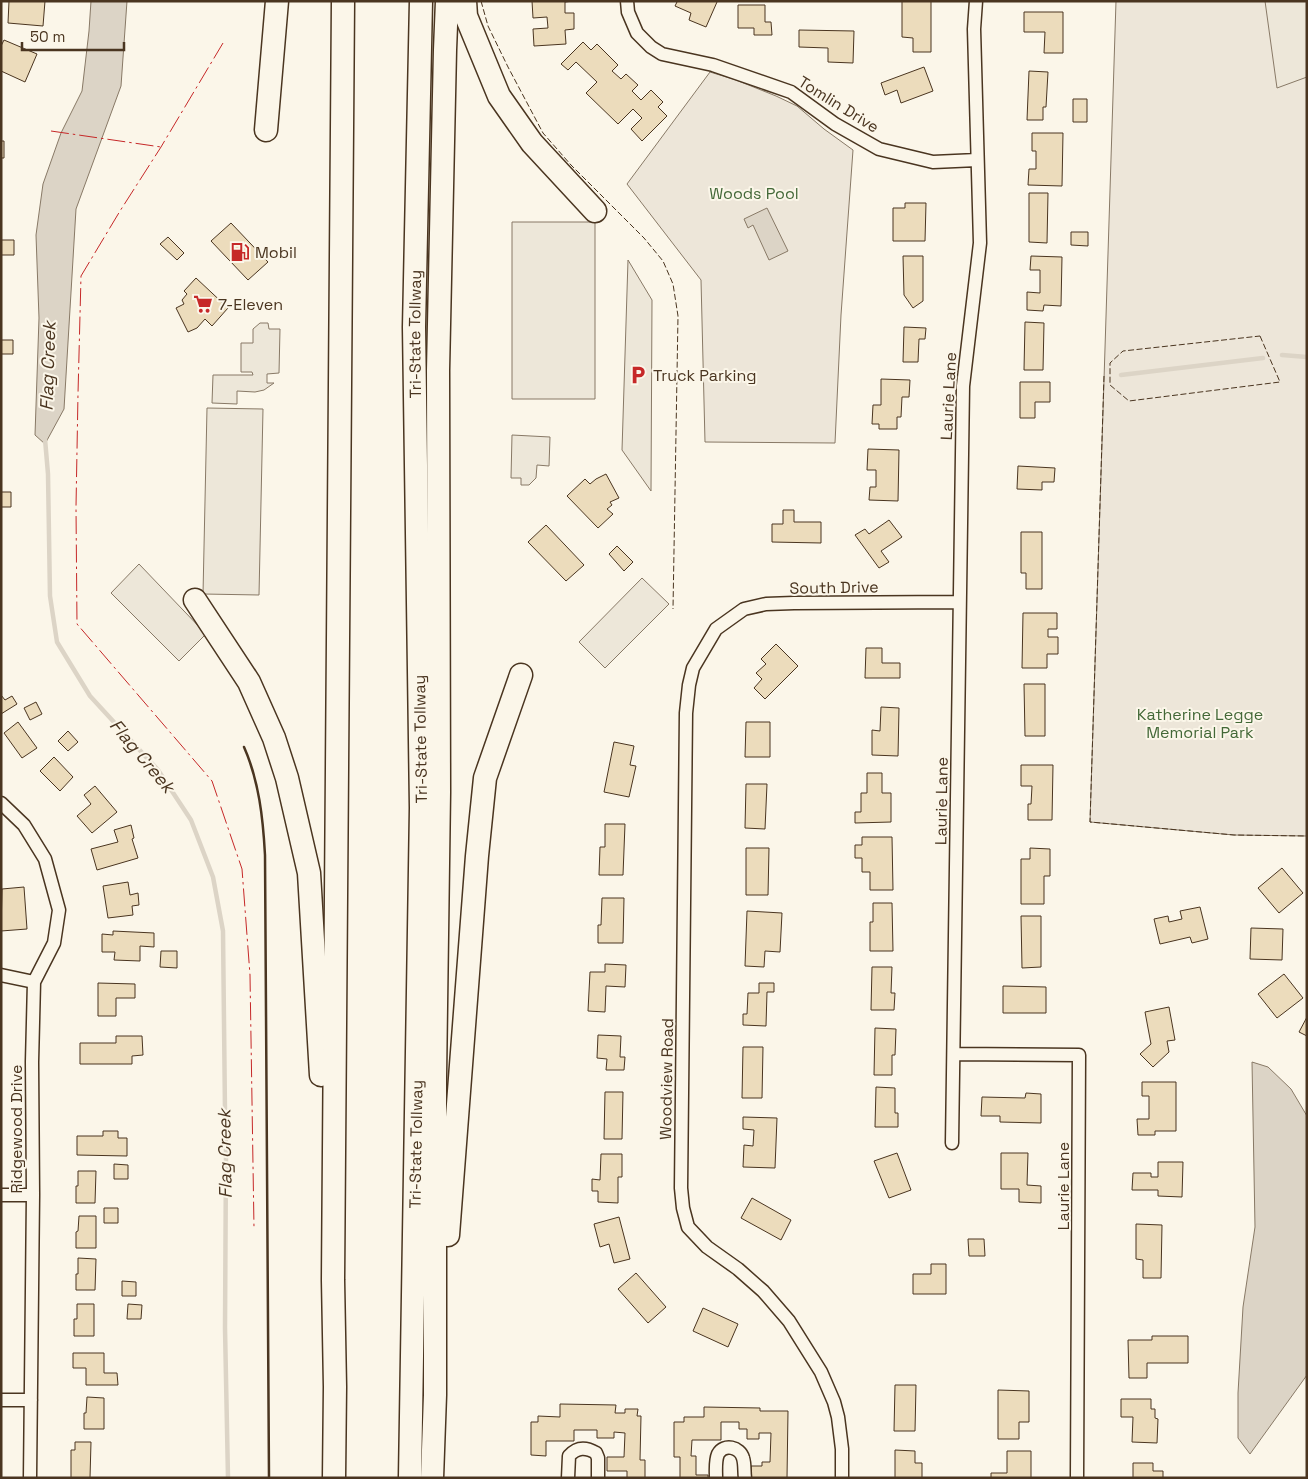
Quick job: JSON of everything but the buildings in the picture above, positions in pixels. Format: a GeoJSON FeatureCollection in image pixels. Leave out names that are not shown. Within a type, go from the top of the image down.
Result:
{"type":"FeatureCollection","features":[{"type":"Feature","properties":{"kind":"highway"},"geometry":{"type":"LineString","coordinates":[[266,130],[277,1]]}},
{"type":"Feature","properties":{"kind":"highway"},"geometry":{"type":"LineString","coordinates":[[334,1478],[333,1280],[343,1]]}},
{"type":"Feature","properties":{"kind":"highway","name":"Tri-State Tollway"},"geometry":{"type":"LineString","coordinates":[[410,1478],[421,808],[414,327],[421,1]]}},
{"type":"Feature","properties":{"kind":"highway","name":"Tri-State Tollway"},"geometry":{"type":"LineString","coordinates":[[432,1478],[439,792],[438,379],[447,1]]}},
{"type":"Feature","properties":{"kind":"highway"},"geometry":{"type":"LineString","coordinates":[[464,1],[466,16],[499,96],[532,143],[595,211]]}},
{"type":"Feature","properties":{"kind":"highway"},"geometry":{"type":"LineString","coordinates":[[195,600],[249,682],[274,738],[287,778],[309,873],[333,1280]]}},
{"type":"Feature","properties":{"kind":"highway"},"geometry":{"type":"LineString","coordinates":[[434,1395],[453,1175],[474,892],[485,778],[521,675]]}},
{"type":"Feature","properties":{"kind":"street","name":"Tomlin Drive"},"geometry":{"type":"LineString","coordinates":[[627,1],[628,12],[637,33],[662,54],[713,66],[791,92],[835,124],[879,149],[933,162],[978,160]]}},
{"type":"Feature","properties":{"kind":"street","name":"Laurie Lane"},"geometry":{"type":"LineString","coordinates":[[976,1],[974,29],[980,244],[963,386],[954,1054],[1079,1055],[1077,1478]]}},
{"type":"Feature","properties":{"kind":"street","name":"South Drive"},"geometry":{"type":"LineString","coordinates":[[716,629],[744,609],[766,604],[960,602]]}},
{"type":"Feature","properties":{"kind":"street","name":"Woodview Road"},"geometry":{"type":"LineString","coordinates":[[716,629],[693,668],[686,713],[681,1188],[683,1208],[688,1227],[707,1247],[738,1269],[762,1291],[789,1321],[821,1372],[834,1402],[838,1417],[842,1449],[842,1478]]}},
{"type":"Feature","properties":{"kind":"street","name":"Ridgewood Drive"},"geometry":{"type":"LineString","coordinates":[[1,803],[24,825],[45,859],[59,910],[54,943],[34,982],[30,1478]]}},
{"type":"Feature","properties":{"kind":"street"},"geometry":{"type":"LineString","coordinates":[[1,975],[34,982]]}},
{"type":"Feature","properties":{"kind":"street"},"geometry":{"type":"LineString","coordinates":[[952,1143],[954,1054]]}},
{"type":"Feature","properties":{"kind":"street"},"geometry":{"type":"LineString","coordinates":[[1,1195],[33,1195]]}},
{"type":"Feature","properties":{"kind":"street"},"geometry":{"type":"LineString","coordinates":[[1,1400],[31,1400]]}},
{"type":"Feature","properties":{"kind":"street"},"geometry":{"type":"LineString","coordinates":[[568,1478],[569,1456],[573,1451],[582,1448],[590,1449],[596,1453],[598,1458],[598,1478]]}},
{"type":"Feature","properties":{"kind":"street"},"geometry":{"type":"LineString","coordinates":[[716,1478],[716,1461],[719,1453],[725,1448],[732,1448],[740,1452],[744,1459],[745,1478]]}},
{"type":"Feature","properties":{"kind":"green space","name":"Katherine Legge Memorial Park"},"geometry":{"type":"Polygon","coordinates":[[[1116,1],[1307,1],[1307,836],[1234,835],[1090,822],[1116,1]]]}},
{"type":"Feature","properties":{"kind":"green space","name":"Woods Pool"},"geometry":{"type":"Polygon","coordinates":[[[710,72],[736,80],[797,106],[853,150],[841,315],[835,443],[705,442],[701,280],[627,184],[710,72]]]}},
{"type":"Feature","properties":{"kind":"shaded area"},"geometry":{"type":"Polygon","coordinates":[[[1265,1],[1307,1],[1307,77],[1277,88],[1265,1]]]}},
{"type":"Feature","properties":{"kind":"shaded area"},"geometry":{"type":"Polygon","coordinates":[[[512,222],[595,222],[595,399],[512,399],[512,222]]]}},
{"type":"Feature","properties":{"kind":"shaded area","name":"Truck Parking"},"geometry":{"type":"Polygon","coordinates":[[[628,260],[652,300],[651,491],[622,450],[628,260]]]}},
{"type":"Feature","properties":{"kind":"shaded area"},"geometry":{"type":"Polygon","coordinates":[[[260,323],[268,323],[269,329],[280,329],[279,373],[267,374],[267,383],[274,383],[264,390],[255,392],[237,391],[237,404],[212,403],[213,375],[253,375],[252,372],[241,372],[241,343],[253,343],[253,329],[260,323]]]}},
{"type":"Feature","properties":{"kind":"shaded area"},"geometry":{"type":"Polygon","coordinates":[[[207,408],[263,409],[259,595],[203,594],[207,408]]]}},
{"type":"Feature","properties":{"kind":"shaded area"},"geometry":{"type":"Polygon","coordinates":[[[512,435],[550,437],[549,466],[537,465],[536,478],[529,485],[521,485],[521,478],[511,478],[512,435]]]}},
{"type":"Feature","properties":{"kind":"shaded area"},"geometry":{"type":"Polygon","coordinates":[[[139,564],[206,634],[179,661],[111,593],[139,564]]]}},
{"type":"Feature","properties":{"kind":"shaded area"},"geometry":{"type":"Polygon","coordinates":[[[642,578],[669,604],[605,668],[579,642],[642,578]]]}},
{"type":"Feature","properties":{"kind":"water"},"geometry":{"type":"Polygon","coordinates":[[[91,1],[127,1],[121,86],[76,209],[64,409],[45,444],[35,435],[39,318],[36,235],[43,184],[61,133],[82,91],[91,1]]]}},
{"type":"Feature","properties":{"kind":"water"},"geometry":{"type":"Polygon","coordinates":[[[767,208],[788,251],[769,260],[753,225],[748,228],[744,219],[767,208]]]}},
{"type":"Feature","properties":{"kind":"water"},"geometry":{"type":"Polygon","coordinates":[[[1252,1062],[1268,1067],[1291,1089],[1307,1116],[1307,1375],[1250,1454],[1238,1438],[1238,1393],[1243,1307],[1255,1227],[1252,1062]]]}},
{"type":"Feature","properties":{"kind":"waterway"},"geometry":{"type":"LineString","coordinates":[[1282,355],[1307,357]]}},
{"type":"Feature","properties":{"kind":"waterway"},"geometry":{"type":"LineString","coordinates":[[1121,375],[1263,358]]}},
{"type":"Feature","properties":{"kind":"waterway","name":"Flag Creek"},"geometry":{"type":"LineString","coordinates":[[45,439],[48,474],[50,596],[57,642],[90,696],[158,770],[191,820],[213,877],[223,931],[226,1152],[225,1328],[228,1478]]}},
{"type":"Feature","properties":{"kind":"fence"},"geometry":{"type":"LineString","coordinates":[[481,1],[488,26],[543,133],[571,165],[644,238],[663,261],[673,284],[678,316],[673,609]]}},
{"type":"Feature","properties":{"kind":"fence"},"geometry":{"type":"LineString","coordinates":[[1260,336],[1280,382],[1129,401],[1110,385],[1110,363],[1123,351],[1260,336]]}},
{"type":"Feature","properties":{"kind":"fence"},"geometry":{"type":"LineString","coordinates":[[1104,376],[1090,822],[1234,835],[1307,836]]}},
{"type":"Feature","properties":{"kind":"wall"},"geometry":{"type":"LineString","coordinates":[[244,747],[253,773],[259,800],[265,855],[269,1478]]}},
{"type":"Feature","properties":{"kind":"power"},"geometry":{"type":"LineString","coordinates":[[223,43],[81,276],[76,507],[77,624],[212,781],[242,869],[250,975],[254,1228]]}},
{"type":"Feature","properties":{"kind":"power"},"geometry":{"type":"LineString","coordinates":[[51,131],[161,147]]}},
{"type":"Feature","properties":{"kind":"place","name":"Mobil"},"geometry":{"type":"Point","coordinates":[240,252]}},
{"type":"Feature","properties":{"kind":"place","name":"7-Eleven"},"geometry":{"type":"Point","coordinates":[203,304]}},
{"type":"Feature","properties":{"kind":"place","name":"Truck Parking"},"geometry":{"type":"Point","coordinates":[638,375]}}]}
